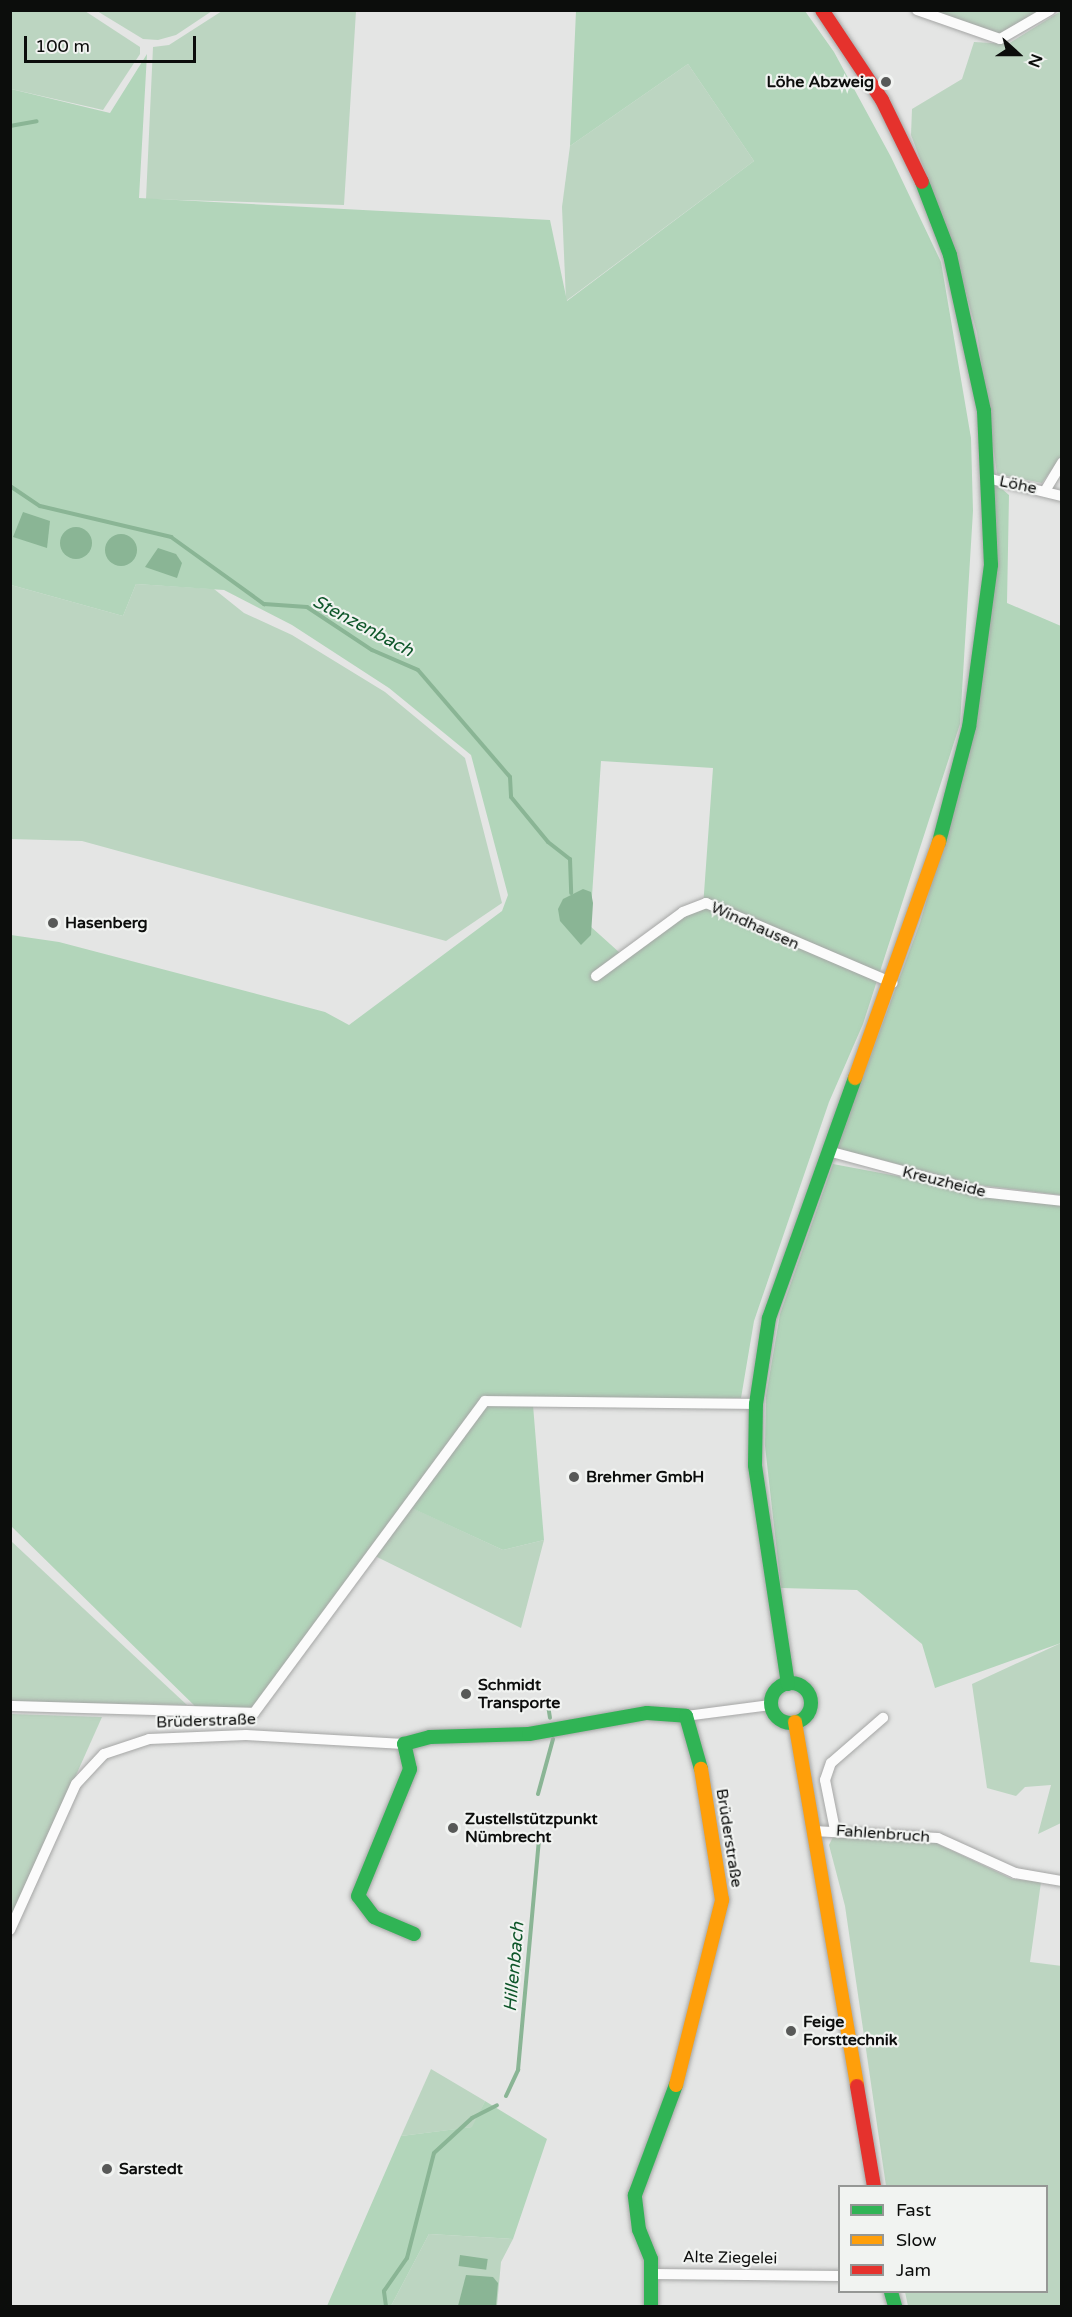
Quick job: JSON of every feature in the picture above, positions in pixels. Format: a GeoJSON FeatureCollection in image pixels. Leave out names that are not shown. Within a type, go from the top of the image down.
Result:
{"type":"FeatureCollection","features":[{"type":"Feature","properties":{"kind":"main road"},"geometry":{"type":"LineString","coordinates":[[788,1684],[760,1510],[756,1404],[769,1318],[828,1151],[893,983],[942,834],[969,727],[991,565],[991,479],[972,339],[950,255],[918,172],[882,100],[822,10]]}},
{"type":"Feature","properties":{"kind":"main road"},"geometry":{"type":"LineString","coordinates":[[788,1684],[803,1688],[810,1699],[808,1713],[795,1722],[781,1720],[771,1705],[774,1693],[788,1684]]}},
{"type":"Feature","properties":{"kind":"main road","name":"Brüderstraße"},"geometry":{"type":"LineString","coordinates":[[404,1744],[430,1737],[529,1734],[647,1713],[686,1716],[696,1738],[722,1900],[677,2089],[635,2195],[653,2274]]}},
{"type":"Feature","properties":{"kind":"main road"},"geometry":{"type":"LineString","coordinates":[[795,1722],[874,2185]]}},
{"type":"Feature","properties":{"kind":"main road"},"geometry":{"type":"LineString","coordinates":[[404,1744],[410,1769],[358,1896],[374,1917],[414,1934]]}},
{"type":"Feature","properties":{"kind":"main road"},"geometry":{"type":"LineString","coordinates":[[651,2307],[653,2274]]}},
{"type":"Feature","properties":{"kind":"street"},"geometry":{"type":"LineString","coordinates":[[917,10],[1000,39],[1050,10]]}},
{"type":"Feature","properties":{"kind":"street","name":"Löhe"},"geometry":{"type":"LineString","coordinates":[[1045,491],[1062,463]]}},
{"type":"Feature","properties":{"kind":"street","name":"Löhe"},"geometry":{"type":"LineString","coordinates":[[991,479],[1062,496]]}},
{"type":"Feature","properties":{"kind":"street","name":"Windhausen"},"geometry":{"type":"LineString","coordinates":[[596,976],[683,912],[706,903],[893,983]]}},
{"type":"Feature","properties":{"kind":"street","name":"Kreuzheide"},"geometry":{"type":"LineString","coordinates":[[828,1151],[981,1192],[1062,1201]]}},
{"type":"Feature","properties":{"kind":"street"},"geometry":{"type":"LineString","coordinates":[[10,1706],[254,1713],[485,1401],[756,1404]]}},
{"type":"Feature","properties":{"kind":"street"},"geometry":{"type":"LineString","coordinates":[[686,1716],[771,1705]]}},
{"type":"Feature","properties":{"kind":"street"},"geometry":{"type":"LineString","coordinates":[[835,1830],[825,1780],[831,1763],[883,1718]]}},
{"type":"Feature","properties":{"kind":"street","name":"Brüderstraße"},"geometry":{"type":"LineString","coordinates":[[10,1930],[76,1784],[104,1754],[149,1739],[246,1735],[404,1744]]}},
{"type":"Feature","properties":{"kind":"street","name":"Fahlenbruch"},"geometry":{"type":"LineString","coordinates":[[814,1831],[835,1830],[939,1838],[1015,1873],[1062,1881]]}},
{"type":"Feature","properties":{"kind":"street","name":"Alte Ziegelei"},"geometry":{"type":"LineString","coordinates":[[653,2274],[838,2276]]}},
{"type":"Feature","properties":{"kind":"shaded area"},"geometry":{"type":"Polygon","coordinates":[[[929,10],[1040,11],[999,34],[929,10]]]}},
{"type":"Feature","properties":{"kind":"shaded area"},"geometry":{"type":"Polygon","coordinates":[[[11,11],[85,11],[140,47],[140,54],[103,110],[11,89],[11,11]]]}},
{"type":"Feature","properties":{"kind":"shaded area"},"geometry":{"type":"Polygon","coordinates":[[[97,11],[212,11],[176,35],[158,40],[143,39],[97,11]]]}},
{"type":"Feature","properties":{"kind":"shaded area"},"geometry":{"type":"Polygon","coordinates":[[[222,11],[356,11],[344,205],[146,199],[153,47],[169,45],[222,11]]]}},
{"type":"Feature","properties":{"kind":"shaded area"},"geometry":{"type":"Polygon","coordinates":[[[576,11],[805,11],[834,52],[891,157],[941,262],[971,438],[973,511],[960,724],[863,1024],[829,1102],[754,1321],[741,1398],[533,1405],[544,1540],[503,1550],[405,1505],[254,1713],[201,1712],[11,1526],[11,935],[59,942],[325,1012],[349,1025],[502,911],[508,895],[471,755],[389,688],[292,625],[224,590],[136,584],[123,616],[11,585],[11,89],[110,113],[147,54],[139,198],[550,220],[567,301],[754,161],[688,64],[570,146],[576,11]],[[601,761],[590,926],[620,953],[703,907],[713,768],[601,761]]]}},
{"type":"Feature","properties":{"kind":"shaded area"},"geometry":{"type":"Polygon","coordinates":[[[1061,11],[1062,455],[1042,483],[997,474],[977,333],[952,243],[911,135],[912,109],[962,79],[974,42],[1008,44],[1061,11]]]}},
{"type":"Feature","properties":{"kind":"shaded area"},"geometry":{"type":"Polygon","coordinates":[[[688,64],[754,161],[566,301],[562,207],[570,146],[688,64]]]}},
{"type":"Feature","properties":{"kind":"shaded area"},"geometry":{"type":"Polygon","coordinates":[[[994,482],[1009,495],[1007,603],[1061,626],[1061,1195],[978,1185],[836,1148],[920,923],[976,727],[998,557],[994,482]]]}},
{"type":"Feature","properties":{"kind":"shaded area"},"geometry":{"type":"Polygon","coordinates":[[[23,512],[50,521],[47,548],[13,537],[23,512]]]}},
{"type":"Feature","properties":{"kind":"shaded area"},"geometry":{"type":"Polygon","coordinates":[[[76,527],[88,531],[92,543],[88,555],[76,559],[64,555],[60,543],[64,531],[76,527]]]}},
{"type":"Feature","properties":{"kind":"shaded area"},"geometry":{"type":"Polygon","coordinates":[[[121,534],[132,539],[137,550],[132,561],[121,566],[110,561],[105,550],[110,539],[121,534]]]}},
{"type":"Feature","properties":{"kind":"shaded area"},"geometry":{"type":"Polygon","coordinates":[[[158,548],[176,554],[182,563],[177,578],[145,567],[158,548]]]}},
{"type":"Feature","properties":{"kind":"shaded area"},"geometry":{"type":"Polygon","coordinates":[[[136,584],[214,589],[244,613],[292,635],[385,692],[465,758],[502,903],[446,941],[82,841],[11,839],[11,585],[123,616],[136,584]]]}},
{"type":"Feature","properties":{"kind":"shaded area"},"geometry":{"type":"Polygon","coordinates":[[[583,889],[591,892],[593,903],[591,935],[581,945],[560,921],[558,909],[563,899],[583,889]]]}},
{"type":"Feature","properties":{"kind":"shaded area"},"geometry":{"type":"Polygon","coordinates":[[[833,1164],[1020,1199],[1061,1201],[1061,1643],[935,1688],[922,1644],[857,1590],[781,1588],[765,1446],[766,1396],[780,1314],[833,1164]]]}},
{"type":"Feature","properties":{"kind":"shaded area"},"geometry":{"type":"Polygon","coordinates":[[[408,1506],[503,1550],[544,1540],[521,1628],[375,1556],[408,1506]]]}},
{"type":"Feature","properties":{"kind":"shaded area"},"geometry":{"type":"Polygon","coordinates":[[[11,1541],[187,1705],[11,1702],[11,1541]]]}},
{"type":"Feature","properties":{"kind":"shaded area"},"geometry":{"type":"Polygon","coordinates":[[[1061,1643],[1061,1823],[1038,1834],[1051,1785],[1025,1787],[1016,1796],[987,1788],[972,1684],[1061,1643]]]}},
{"type":"Feature","properties":{"kind":"shaded area"},"geometry":{"type":"Polygon","coordinates":[[[11,1714],[102,1717],[11,1921],[11,1714]]]}},
{"type":"Feature","properties":{"kind":"shaded area"},"geometry":{"type":"Polygon","coordinates":[[[833,1837],[936,1843],[1012,1879],[1041,1882],[1030,1962],[1062,1966],[1061,2306],[908,2306],[905,2293],[1048,2293],[1048,2185],[886,2185],[845,1906],[829,1845],[833,1837]]]}},
{"type":"Feature","properties":{"kind":"shaded area"},"geometry":{"type":"Polygon","coordinates":[[[431,2069],[485,2101],[473,2127],[401,2136],[431,2069]]]}},
{"type":"Feature","properties":{"kind":"shaded area"},"geometry":{"type":"Polygon","coordinates":[[[485,2101],[547,2139],[513,2239],[429,2234],[391,2306],[327,2306],[401,2136],[472,2127],[485,2101]]]}},
{"type":"Feature","properties":{"kind":"shaded area"},"geometry":{"type":"Polygon","coordinates":[[[429,2234],[513,2239],[501,2262],[497,2306],[391,2306],[429,2234]]]}},
{"type":"Feature","properties":{"kind":"shaded area"},"geometry":{"type":"Polygon","coordinates":[[[460,2255],[488,2259],[486,2270],[458,2266],[460,2255]]]}},
{"type":"Feature","properties":{"kind":"shaded area"},"geometry":{"type":"Polygon","coordinates":[[[466,2275],[493,2277],[498,2283],[496,2306],[458,2306],[466,2275]]]}},
{"type":"Feature","properties":{"kind":"waterway"},"geometry":{"type":"LineString","coordinates":[[10,126],[37,121]]}},
{"type":"Feature","properties":{"kind":"waterway","name":"Stenzenbach"},"geometry":{"type":"LineString","coordinates":[[10,486],[40,506],[171,537],[264,604],[307,607],[372,650],[418,670],[510,777],[511,797],[548,842],[570,859],[571,893]]}},
{"type":"Feature","properties":{"kind":"waterway","name":"Hillenbach"},"geometry":{"type":"LineString","coordinates":[[547,1699],[550,1718]]}},
{"type":"Feature","properties":{"kind":"waterway","name":"Hillenbach"},"geometry":{"type":"LineString","coordinates":[[538,1794],[553,1739]]}},
{"type":"Feature","properties":{"kind":"waterway","name":"Hillenbach"},"geometry":{"type":"LineString","coordinates":[[506,2096],[518,2070],[539,1838]]}},
{"type":"Feature","properties":{"kind":"waterway","name":"Hillenbach"},"geometry":{"type":"LineString","coordinates":[[386,2306],[384,2291],[407,2258],[434,2153],[472,2118],[497,2105]]}},
{"type":"Feature","properties":{"kind":"traffic: fast"},"geometry":{"type":"LineString","coordinates":[[922,182],[950,255],[984,411],[991,565],[969,727],[939,842]]}},
{"type":"Feature","properties":{"kind":"traffic: fast"},"geometry":{"type":"LineString","coordinates":[[788,1684],[755,1465],[756,1404],[769,1318],[855,1078]]}},
{"type":"Feature","properties":{"kind":"traffic: fast"},"geometry":{"type":"LineString","coordinates":[[791,1683],[805,1689],[811,1703],[805,1717],[791,1723],[777,1717],[771,1703],[777,1689],[791,1683]]}},
{"type":"Feature","properties":{"kind":"traffic: fast"},"geometry":{"type":"LineString","coordinates":[[414,1934],[374,1917],[358,1896],[410,1769],[404,1744],[430,1737],[529,1734],[647,1713],[686,1716],[701,1769]]}},
{"type":"Feature","properties":{"kind":"traffic: fast"},"geometry":{"type":"LineString","coordinates":[[651,2306],[651,2259],[639,2230],[635,2195],[676,2085]]}},
{"type":"Feature","properties":{"kind":"traffic: fast"},"geometry":{"type":"LineString","coordinates":[[891,2293],[895,2306]]}},
{"type":"Feature","properties":{"kind":"traffic: slow"},"geometry":{"type":"LineString","coordinates":[[855,1078],[939,842]]}},
{"type":"Feature","properties":{"kind":"traffic: slow"},"geometry":{"type":"LineString","coordinates":[[795,1722],[857,2086]]}},
{"type":"Feature","properties":{"kind":"traffic: slow"},"geometry":{"type":"LineString","coordinates":[[676,2085],[722,1900],[701,1769]]}},
{"type":"Feature","properties":{"kind":"traffic: jam"},"geometry":{"type":"LineString","coordinates":[[822,10],[882,100],[922,182]]}},
{"type":"Feature","properties":{"kind":"traffic: jam"},"geometry":{"type":"LineString","coordinates":[[857,2086],[874,2185]]}},
{"type":"Feature","properties":{"kind":"place","name":"Löhe Abzweig"},"geometry":{"type":"Point","coordinates":[886,82]}},
{"type":"Feature","properties":{"kind":"place","name":"Hasenberg"},"geometry":{"type":"Point","coordinates":[53,923]}},
{"type":"Feature","properties":{"kind":"place","name":"Brehmer GmbH"},"geometry":{"type":"Point","coordinates":[574,1477]}},
{"type":"Feature","properties":{"kind":"place","name":"Schmidt Transporte"},"geometry":{"type":"Point","coordinates":[466,1694]}},
{"type":"Feature","properties":{"kind":"place","name":"Zustellstützpunkt Nümbrecht"},"geometry":{"type":"Point","coordinates":[453,1828]}},
{"type":"Feature","properties":{"kind":"place","name":"Feige Forsttechnik"},"geometry":{"type":"Point","coordinates":[791,2031]}},
{"type":"Feature","properties":{"kind":"place","name":"Sarstedt"},"geometry":{"type":"Point","coordinates":[107,2169]}}]}
